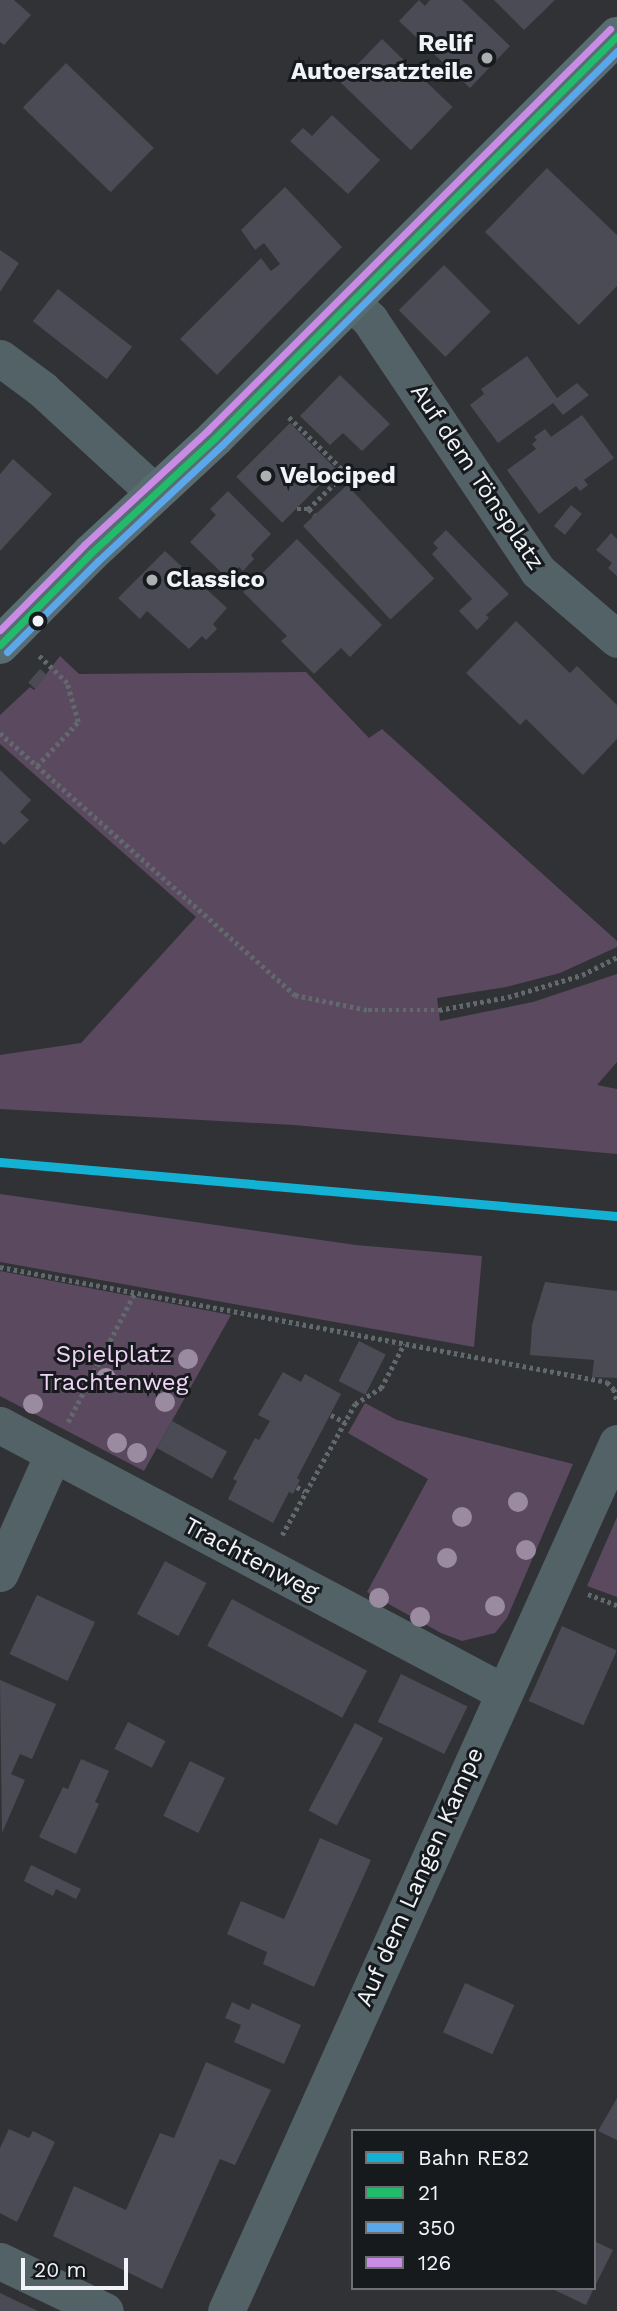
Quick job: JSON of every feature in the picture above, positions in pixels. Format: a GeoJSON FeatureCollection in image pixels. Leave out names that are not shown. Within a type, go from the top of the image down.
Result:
{"type":"FeatureCollection","features":[{"type":"Feature","properties":{"kind":"main road"},"geometry":{"type":"LineString","coordinates":[[7,638],[154,492],[263,390],[617,36]]}},
{"type":"Feature","properties":{"kind":"street","name":"Auf dem Tönsplatz"},"geometry":{"type":"LineString","coordinates":[[351,302],[370,320],[538,571],[617,639]]}},
{"type":"Feature","properties":{"kind":"street"},"geometry":{"type":"LineString","coordinates":[[0,358],[42,388],[154,492]]}},
{"type":"Feature","properties":{"kind":"street","name":"Trachtenweg"},"geometry":{"type":"LineString","coordinates":[[0,1425],[503,1692]]}},
{"type":"Feature","properties":{"kind":"street","name":"Auf dem Langen Kampe"},"geometry":{"type":"LineString","coordinates":[[226,2311],[617,1443]]}},
{"type":"Feature","properties":{"kind":"street"},"geometry":{"type":"LineString","coordinates":[[0,1573],[53,1454]]}},
{"type":"Feature","properties":{"kind":"street"},"geometry":{"type":"LineString","coordinates":[[0,2261],[105,2311]]}},
{"type":"Feature","properties":{"kind":"path"},"geometry":{"type":"LineString","coordinates":[[263,390],[346,473],[309,509]]}},
{"type":"Feature","properties":{"kind":"path"},"geometry":{"type":"LineString","coordinates":[[297,509],[309,509],[315,514]]}},
{"type":"Feature","properties":{"kind":"path"},"geometry":{"type":"LineString","coordinates":[[7,638],[67,683],[78,722],[37,766]]}},
{"type":"Feature","properties":{"kind":"path"},"geometry":{"type":"LineString","coordinates":[[0,733],[295,995],[368,1010],[439,1010],[508,997],[582,975],[617,957]]}},
{"type":"Feature","properties":{"kind":"path"},"geometry":{"type":"LineString","coordinates":[[0,1267],[607,1382],[614,1389],[617,1401]]}},
{"type":"Feature","properties":{"kind":"path"},"geometry":{"type":"LineString","coordinates":[[53,1454],[135,1292]]}},
{"type":"Feature","properties":{"kind":"path"},"geometry":{"type":"LineString","coordinates":[[264,1566],[355,1404],[382,1388],[404,1344]]}},
{"type":"Feature","properties":{"kind":"path"},"geometry":{"type":"LineString","coordinates":[[331,1415],[345,1422]]}},
{"type":"Feature","properties":{"kind":"path"},"geometry":{"type":"LineString","coordinates":[[297,1487],[305,1492]]}},
{"type":"Feature","properties":{"kind":"green space"},"geometry":{"type":"Polygon","coordinates":[[[60,656],[79,674],[306,672],[369,738],[382,729],[617,941],[617,947],[560,973],[506,987],[437,998],[440,1021],[533,1002],[617,974],[617,1062],[597,1085],[617,1089],[617,1154],[294,1125],[0,1109],[0,1055],[81,1043],[196,917],[0,744],[0,715],[30,687],[34,690],[60,656]]]}},
{"type":"Feature","properties":{"kind":"green space"},"geometry":{"type":"Polygon","coordinates":[[[0,1194],[356,1245],[482,1256],[474,1347],[0,1262],[0,1194]]]}},
{"type":"Feature","properties":{"kind":"green space","name":"Spielplatz Trachtenweg"},"geometry":{"type":"Polygon","coordinates":[[[0,1271],[231,1315],[144,1471],[0,1396],[0,1271]]]}},
{"type":"Feature","properties":{"kind":"green space"},"geometry":{"type":"Polygon","coordinates":[[[365,1403],[397,1420],[573,1464],[507,1618],[495,1633],[462,1641],[441,1633],[367,1592],[428,1479],[348,1433],[365,1403]]]}},
{"type":"Feature","properties":{"kind":"green space"},"geometry":{"type":"Polygon","coordinates":[[[617,1517],[617,1597],[587,1586],[617,1517]]]}},
{"type":"Feature","properties":{"kind":"building"},"geometry":{"type":"Polygon","coordinates":[[[0,0],[14,0],[31,15],[4,45],[0,42],[0,0]]]}},
{"type":"Feature","properties":{"kind":"building"},"geometry":{"type":"Polygon","coordinates":[[[419,0],[425,6],[430,0],[462,0],[510,46],[470,88],[399,21],[419,0]]]}},
{"type":"Feature","properties":{"kind":"building"},"geometry":{"type":"Polygon","coordinates":[[[494,0],[555,0],[524,30],[494,0]]]}},
{"type":"Feature","properties":{"kind":"building"},"geometry":{"type":"Polygon","coordinates":[[[382,39],[452,107],[411,150],[340,82],[382,39]]]}},
{"type":"Feature","properties":{"kind":"building"},"geometry":{"type":"Polygon","coordinates":[[[66,63],[154,148],[111,192],[23,108],[66,63]]]}},
{"type":"Feature","properties":{"kind":"building"},"geometry":{"type":"Polygon","coordinates":[[[332,115],[380,160],[348,194],[290,141],[303,128],[312,136],[332,115]]]}},
{"type":"Feature","properties":{"kind":"building"},"geometry":{"type":"Polygon","coordinates":[[[547,168],[617,235],[617,286],[579,325],[485,232],[547,168]]]}},
{"type":"Feature","properties":{"kind":"building"},"geometry":{"type":"Polygon","coordinates":[[[285,187],[342,247],[217,375],[180,339],[261,258],[271,271],[280,264],[264,243],[255,250],[241,230],[285,187]]]}},
{"type":"Feature","properties":{"kind":"building"},"geometry":{"type":"Polygon","coordinates":[[[0,250],[19,263],[0,292],[0,250]]]}},
{"type":"Feature","properties":{"kind":"building"},"geometry":{"type":"Polygon","coordinates":[[[444,265],[491,312],[445,357],[399,310],[444,265]]]}},
{"type":"Feature","properties":{"kind":"building"},"geometry":{"type":"Polygon","coordinates":[[[58,289],[132,347],[107,379],[33,321],[58,289]]]}},
{"type":"Feature","properties":{"kind":"building"},"geometry":{"type":"Polygon","coordinates":[[[527,356],[557,398],[577,383],[589,395],[563,415],[553,403],[498,443],[470,405],[484,394],[481,389],[527,356]]]}},
{"type":"Feature","properties":{"kind":"building"},"geometry":{"type":"Polygon","coordinates":[[[340,375],[390,424],[362,451],[343,433],[330,445],[300,416],[340,375]]]}},
{"type":"Feature","properties":{"kind":"building"},"geometry":{"type":"Polygon","coordinates":[[[582,415],[614,458],[584,480],[588,485],[580,491],[576,486],[539,514],[507,470],[536,449],[532,444],[537,440],[534,437],[545,429],[551,437],[582,415]]]}},
{"type":"Feature","properties":{"kind":"building"},"geometry":{"type":"Polygon","coordinates":[[[290,423],[336,469],[282,523],[236,477],[290,423]]]}},
{"type":"Feature","properties":{"kind":"building"},"geometry":{"type":"Polygon","coordinates":[[[13,459],[52,494],[0,551],[0,474],[13,459]]]}},
{"type":"Feature","properties":{"kind":"building"},"geometry":{"type":"Polygon","coordinates":[[[347,485],[434,579],[390,620],[303,526],[347,485]]]}},
{"type":"Feature","properties":{"kind":"building"},"geometry":{"type":"Polygon","coordinates":[[[228,491],[271,534],[251,555],[254,559],[243,571],[239,567],[228,579],[190,542],[216,515],[210,509],[228,491]]]}},
{"type":"Feature","properties":{"kind":"building"},"geometry":{"type":"Polygon","coordinates":[[[571,505],[582,514],[565,535],[554,526],[571,505]]]}},
{"type":"Feature","properties":{"kind":"building"},"geometry":{"type":"Polygon","coordinates":[[[446,530],[509,594],[486,615],[489,618],[477,630],[459,611],[472,599],[432,554],[438,548],[433,543],[446,530]]]}},
{"type":"Feature","properties":{"kind":"building"},"geometry":{"type":"Polygon","coordinates":[[[611,533],[617,539],[617,576],[608,568],[612,563],[596,550],[611,533]]]}},
{"type":"Feature","properties":{"kind":"building"},"geometry":{"type":"Polygon","coordinates":[[[297,539],[382,625],[350,657],[341,648],[314,674],[281,641],[287,636],[243,592],[297,539]]]}},
{"type":"Feature","properties":{"kind":"building"},"geometry":{"type":"Polygon","coordinates":[[[165,551],[227,608],[213,624],[217,629],[206,640],[202,636],[189,649],[147,611],[140,619],[118,598],[165,551]]]}},
{"type":"Feature","properties":{"kind":"building"},"geometry":{"type":"Polygon","coordinates":[[[516,621],[570,673],[577,666],[617,705],[617,739],[583,775],[526,719],[520,725],[466,673],[516,621]]]}},
{"type":"Feature","properties":{"kind":"building"},"geometry":{"type":"Polygon","coordinates":[[[40,669],[47,675],[35,688],[28,683],[40,669]]]}},
{"type":"Feature","properties":{"kind":"building"},"geometry":{"type":"Polygon","coordinates":[[[0,770],[31,800],[20,812],[29,820],[4,845],[0,841],[0,770]]]}},
{"type":"Feature","properties":{"kind":"building"},"geometry":{"type":"Polygon","coordinates":[[[545,1282],[617,1291],[617,1378],[592,1377],[594,1360],[530,1355],[532,1325],[545,1282]]]}},
{"type":"Feature","properties":{"kind":"building"},"geometry":{"type":"Polygon","coordinates":[[[359,1341],[386,1355],[365,1395],[339,1381],[359,1341]]]}},
{"type":"Feature","properties":{"kind":"building"},"geometry":{"type":"Polygon","coordinates":[[[283,1372],[301,1382],[305,1374],[341,1394],[297,1478],[300,1480],[293,1494],[289,1492],[273,1523],[228,1499],[237,1481],[233,1479],[255,1438],[259,1440],[270,1421],[258,1415],[283,1372]]]}},
{"type":"Feature","properties":{"kind":"building"},"geometry":{"type":"Polygon","coordinates":[[[172,1421],[227,1452],[212,1479],[157,1448],[172,1421]]]}},
{"type":"Feature","properties":{"kind":"building"},"geometry":{"type":"Polygon","coordinates":[[[165,1561],[206,1583],[178,1636],[137,1614],[165,1561]]]}},
{"type":"Feature","properties":{"kind":"building"},"geometry":{"type":"Polygon","coordinates":[[[37,1595],[95,1622],[68,1681],[10,1654],[37,1595]]]}},
{"type":"Feature","properties":{"kind":"building"},"geometry":{"type":"Polygon","coordinates":[[[232,1599],[367,1671],[342,1718],[207,1646],[232,1599]]]}},
{"type":"Feature","properties":{"kind":"building"},"geometry":{"type":"Polygon","coordinates":[[[562,1626],[617,1650],[583,1725],[529,1701],[562,1626]]]}},
{"type":"Feature","properties":{"kind":"building"},"geometry":{"type":"Polygon","coordinates":[[[401,1674],[468,1706],[444,1754],[378,1722],[401,1674]]]}},
{"type":"Feature","properties":{"kind":"building"},"geometry":{"type":"Polygon","coordinates":[[[0,1680],[56,1704],[32,1759],[20,1754],[11,1774],[25,1780],[2,1833],[0,1680]]]}},
{"type":"Feature","properties":{"kind":"building"},"geometry":{"type":"Polygon","coordinates":[[[128,1722],[165,1741],[152,1768],[114,1749],[128,1722]]]}},
{"type":"Feature","properties":{"kind":"building"},"geometry":{"type":"Polygon","coordinates":[[[355,1723],[383,1738],[337,1825],[309,1810],[355,1723]]]}},
{"type":"Feature","properties":{"kind":"building"},"geometry":{"type":"Polygon","coordinates":[[[81,1759],[109,1771],[95,1802],[99,1804],[76,1854],[39,1837],[63,1787],[68,1789],[81,1759]]]}},
{"type":"Feature","properties":{"kind":"building"},"geometry":{"type":"Polygon","coordinates":[[[190,1761],[225,1778],[198,1833],[163,1816],[190,1761]]]}},
{"type":"Feature","properties":{"kind":"building"},"geometry":{"type":"Polygon","coordinates":[[[320,1838],[371,1860],[314,1987],[263,1964],[267,1952],[227,1934],[241,1901],[284,1919],[320,1838]]]}},
{"type":"Feature","properties":{"kind":"building"},"geometry":{"type":"Polygon","coordinates":[[[31,1865],[81,1889],[76,1899],[56,1889],[53,1896],[24,1881],[31,1865]]]}},
{"type":"Feature","properties":{"kind":"building"},"geometry":{"type":"Polygon","coordinates":[[[465,1983],[514,2005],[492,2054],[443,2032],[465,1983]]]}},
{"type":"Feature","properties":{"kind":"building"},"geometry":{"type":"Polygon","coordinates":[[[232,2002],[249,2010],[252,2003],[301,2025],[284,2064],[234,2042],[241,2025],[225,2018],[232,2002]]]}},
{"type":"Feature","properties":{"kind":"building"},"geometry":{"type":"Polygon","coordinates":[[[206,2062],[271,2090],[235,2165],[220,2159],[162,2289],[53,2236],[74,2186],[126,2210],[160,2133],[174,2138],[206,2062]]]}},
{"type":"Feature","properties":{"kind":"building"},"geometry":{"type":"Polygon","coordinates":[[[617,2098],[617,2140],[598,2131],[617,2098]]]}},
{"type":"Feature","properties":{"kind":"building"},"geometry":{"type":"Polygon","coordinates":[[[9,2129],[29,2138],[33,2131],[55,2142],[17,2222],[0,2213],[0,2148],[9,2129]]]}},
{"type":"Feature","properties":{"kind":"building"},"geometry":{"type":"Polygon","coordinates":[[[596,2242],[613,2250],[596,2284],[596,2242]]]}},
{"type":"Feature","properties":{"kind":"building"},"geometry":{"type":"Polygon","coordinates":[[[554,2290],[593,2290],[586,2305],[554,2290]]]}},
{"type":"Feature","properties":{"kind":"building"},"geometry":{"type":"Polygon","coordinates":[[[0,2293],[38,2311],[0,2311],[0,2293]]]}},
{"type":"Feature","properties":{"kind":"rail line","name":"RE82"},"geometry":{"type":"LineString","coordinates":[[0,1162],[617,1216]]}},
{"type":"Feature","properties":{"kind":"transit line","name":"126"},"geometry":{"type":"LineString","coordinates":[[0,630],[84,545],[208,430],[610,29]]}},
{"type":"Feature","properties":{"kind":"transit line","name":"21"},"geometry":{"type":"LineString","coordinates":[[0,645],[91,553],[215,438],[617,36]]}},
{"type":"Feature","properties":{"kind":"transit line","name":"350"},"geometry":{"type":"LineString","coordinates":[[7,652],[98,561],[222,445],[617,51]]}},
{"type":"Feature","properties":{"kind":"place","name":"Relif Autoersatzteile"},"geometry":{"type":"Point","coordinates":[487,58]}},
{"type":"Feature","properties":{"kind":"place","name":"Velociped"},"geometry":{"type":"Point","coordinates":[266,476]}},
{"type":"Feature","properties":{"kind":"place","name":"Classico"},"geometry":{"type":"Point","coordinates":[152,580]}}]}
